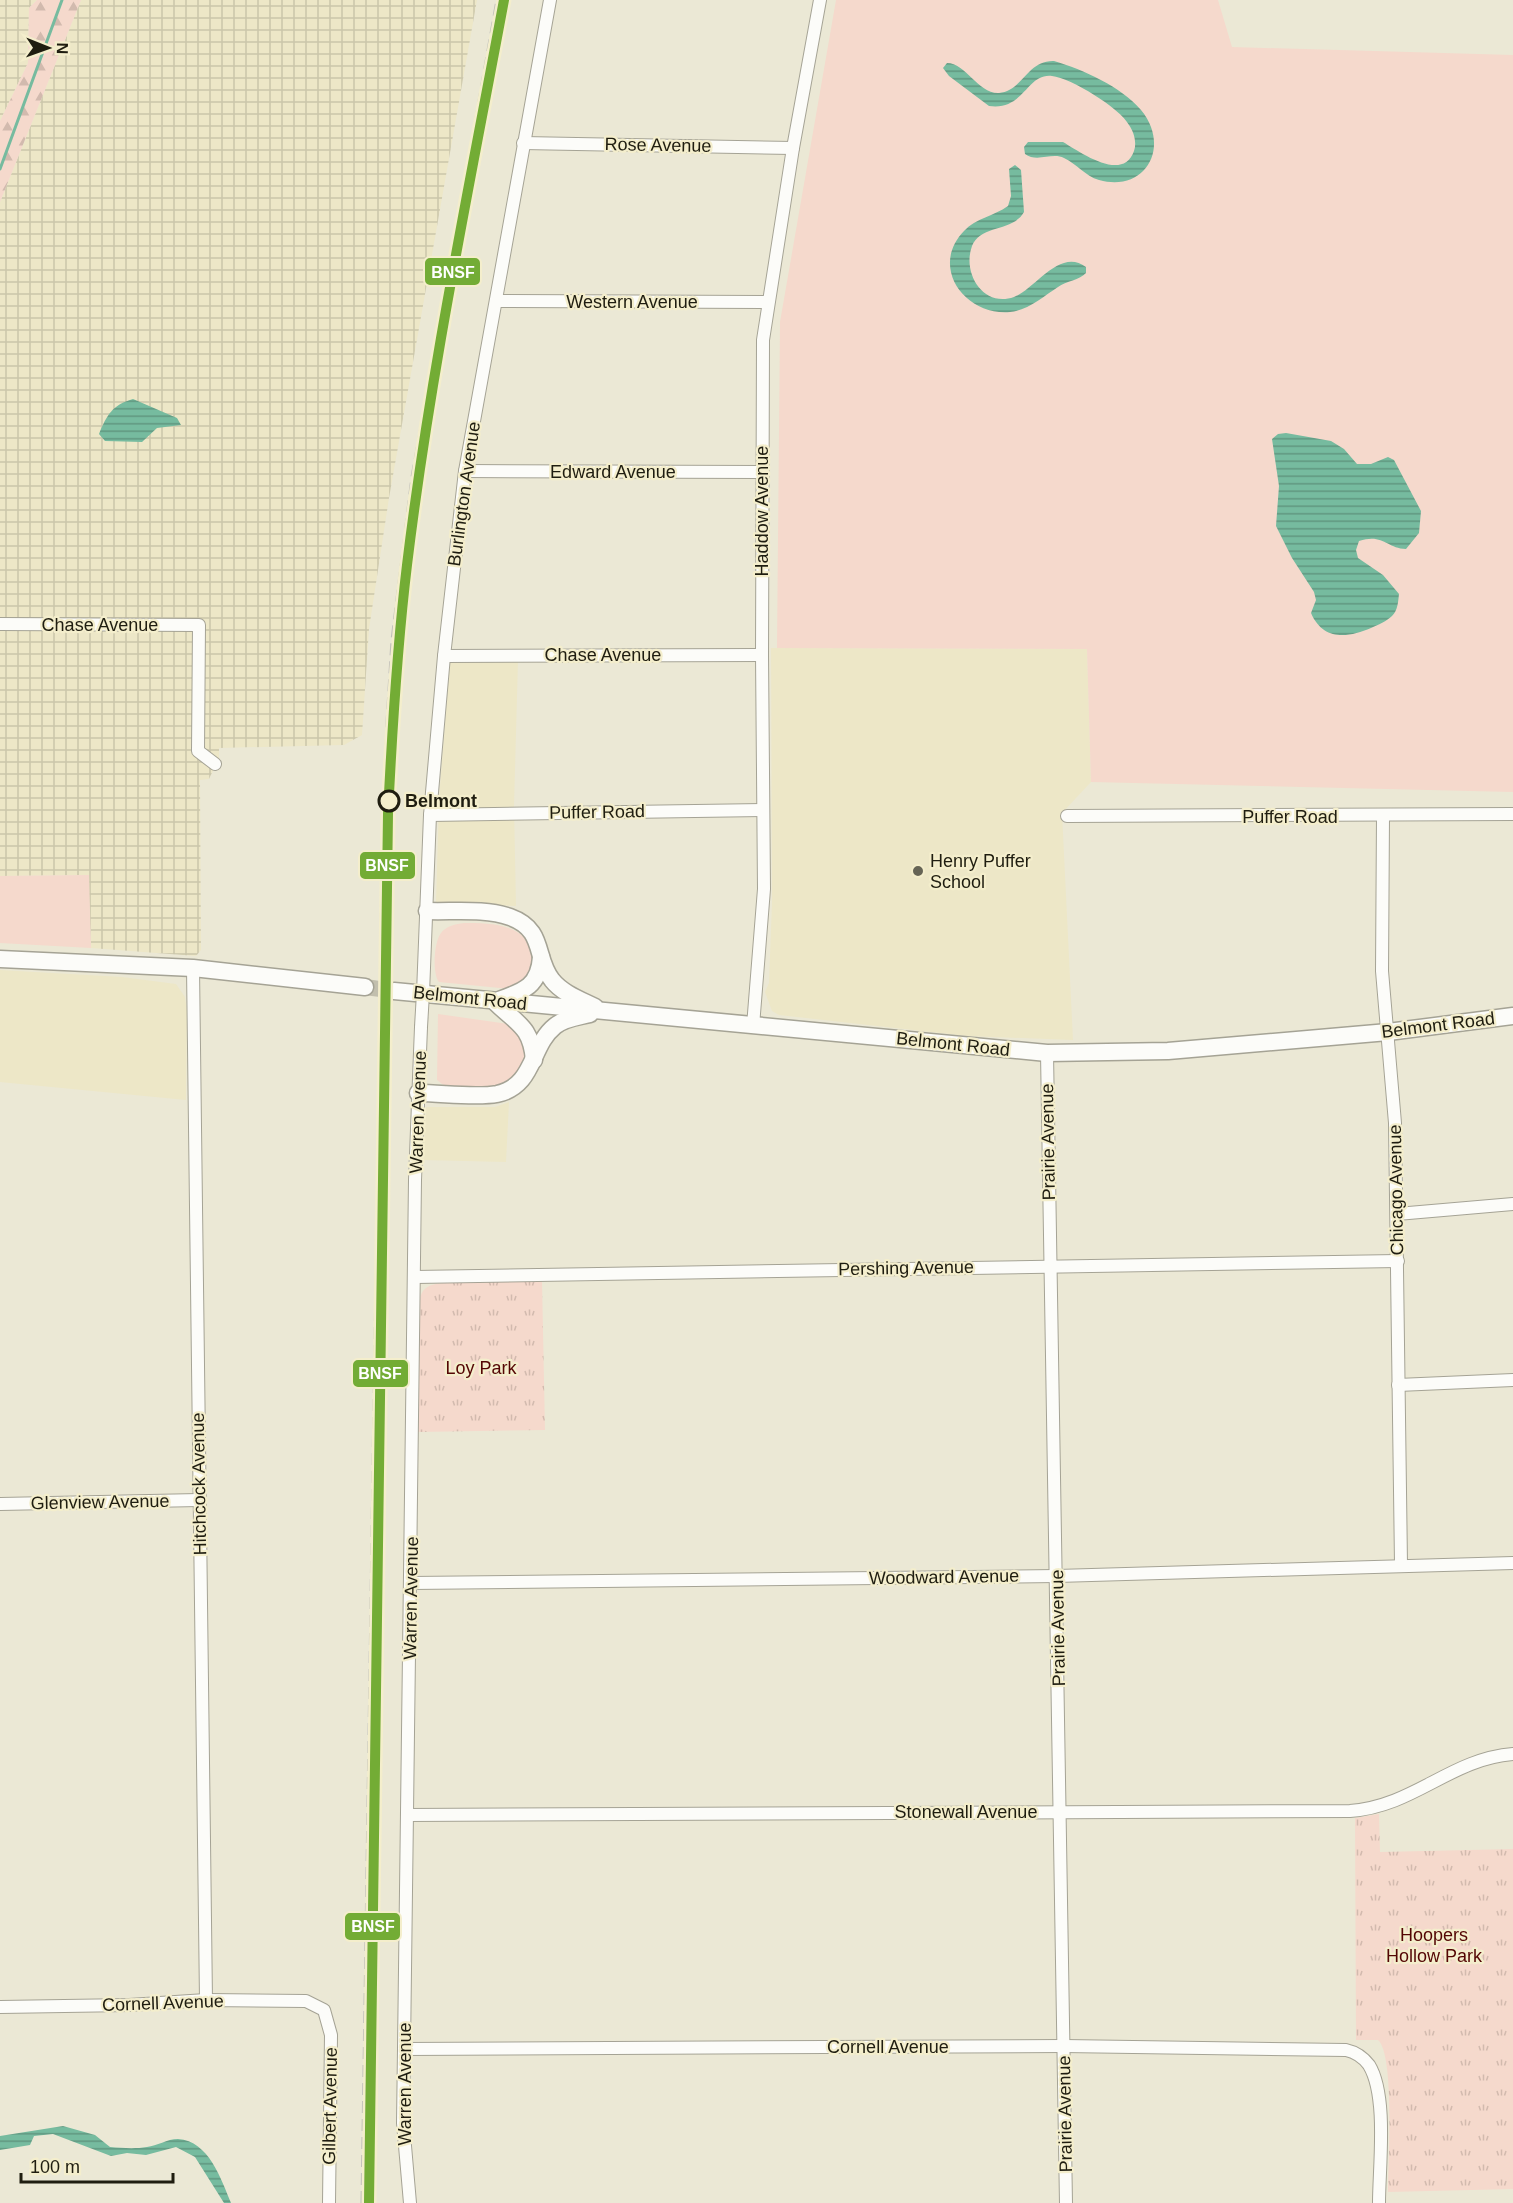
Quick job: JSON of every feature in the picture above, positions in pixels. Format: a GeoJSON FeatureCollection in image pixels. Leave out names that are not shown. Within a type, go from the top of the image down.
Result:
{"type":"FeatureCollection","features":[{"type":"Feature","properties":{"kind":"main road"},"geometry":{"type":"LineString","coordinates":[[427,911],[494,913],[512,918],[531,931],[541,953],[546,972],[558,988],[602,1011]]}},
{"type":"Feature","properties":{"kind":"main road"},"geometry":{"type":"LineString","coordinates":[[534,1060],[532,1042],[526,1029],[495,1002],[519,993],[533,983],[539,975],[541,953]]}},
{"type":"Feature","properties":{"kind":"main road"},"geometry":{"type":"LineString","coordinates":[[0,959],[193,968],[364,987]]}},
{"type":"Feature","properties":{"kind":"main road","name":"Belmont Road"},"geometry":{"type":"LineString","coordinates":[[394,991],[1047,1053],[1168,1051],[1388,1032],[1513,1016]]}},
{"type":"Feature","properties":{"kind":"main road"},"geometry":{"type":"LineString","coordinates":[[418,1093],[497,1094],[512,1088],[524,1078],[545,1036],[556,1025],[602,1011]]}},
{"type":"Feature","properties":{"kind":"street","name":"Burlington Avenue"},"geometry":{"type":"LineString","coordinates":[[423,993],[430,815],[444,656],[465,471],[550,0]]}},
{"type":"Feature","properties":{"kind":"street","name":"Haddow Avenue"},"geometry":{"type":"LineString","coordinates":[[753,1026],[764,899],[763,340],[767,302],[820,0]]}},
{"type":"Feature","properties":{"kind":"street","name":"Rose Avenue"},"geometry":{"type":"LineString","coordinates":[[523,143],[793,148]]}},
{"type":"Feature","properties":{"kind":"street","name":"Western Avenue"},"geometry":{"type":"LineString","coordinates":[[496,301],[767,302]]}},
{"type":"Feature","properties":{"kind":"street","name":"Edward Avenue"},"geometry":{"type":"LineString","coordinates":[[465,471],[762,472]]}},
{"type":"Feature","properties":{"kind":"street","name":"Chase Avenue"},"geometry":{"type":"LineString","coordinates":[[0,624],[199,625],[198,751],[215,764]]}},
{"type":"Feature","properties":{"kind":"street","name":"Chase Avenue"},"geometry":{"type":"LineString","coordinates":[[444,656],[762,655]]}},
{"type":"Feature","properties":{"kind":"street","name":"Puffer Road"},"geometry":{"type":"LineString","coordinates":[[430,815],[764,810]]}},
{"type":"Feature","properties":{"kind":"street","name":"Puffer Road"},"geometry":{"type":"LineString","coordinates":[[1067,816],[1513,814]]}},
{"type":"Feature","properties":{"kind":"street","name":"Chicago Avenue"},"geometry":{"type":"LineString","coordinates":[[1383,816],[1382,971],[1395,1112],[1401,1564]]}},
{"type":"Feature","properties":{"kind":"street","name":"Hitchcock Avenue"},"geometry":{"type":"LineString","coordinates":[[193,968],[206,2000]]}},
{"type":"Feature","properties":{"kind":"street","name":"Warren Avenue"},"geometry":{"type":"LineString","coordinates":[[410,2203],[403,2123],[418,1093],[423,993]]}},
{"type":"Feature","properties":{"kind":"street","name":"Prairie Avenue"},"geometry":{"type":"LineString","coordinates":[[1047,1053],[1066,2203]]}},
{"type":"Feature","properties":{"kind":"street"},"geometry":{"type":"LineString","coordinates":[[1397,1214],[1513,1204]]}},
{"type":"Feature","properties":{"kind":"street","name":"Pershing Avenue"},"geometry":{"type":"LineString","coordinates":[[415,1277],[1398,1261]]}},
{"type":"Feature","properties":{"kind":"street"},"geometry":{"type":"LineString","coordinates":[[1398,1385],[1513,1380]]}},
{"type":"Feature","properties":{"kind":"street","name":"Glenview Avenue"},"geometry":{"type":"LineString","coordinates":[[0,1504],[199,1500]]}},
{"type":"Feature","properties":{"kind":"street","name":"Woodward Avenue"},"geometry":{"type":"LineString","coordinates":[[411,1583],[1057,1576],[1401,1564],[1513,1563]]}},
{"type":"Feature","properties":{"kind":"street","name":"Stonewall Avenue"},"geometry":{"type":"LineString","coordinates":[[407,1815],[1370,1810],[1408,1797],[1470,1764],[1513,1754]]}},
{"type":"Feature","properties":{"kind":"street","name":"Cornell Avenue"},"geometry":{"type":"LineString","coordinates":[[0,2007],[129,2005],[206,2000],[306,2001],[324,2010]]}},
{"type":"Feature","properties":{"kind":"street","name":"Gilbert Avenue"},"geometry":{"type":"LineString","coordinates":[[324,2010],[331,2035],[329,2203]]}},
{"type":"Feature","properties":{"kind":"street","name":"Cornell Avenue"},"geometry":{"type":"LineString","coordinates":[[404,2049],[1064,2046],[1331,2049],[1355,2052],[1368,2064],[1378,2098],[1379,2203]]}},
{"type":"Feature","properties":{"kind":"shaded area"},"geometry":{"type":"Polygon","coordinates":[[[0,0],[37,0],[29,8],[28,63],[0,121],[0,0]]]}},
{"type":"Feature","properties":{"kind":"shaded area"},"geometry":{"type":"Polygon","coordinates":[[[81,0],[477,0],[389,498],[369,629],[362,735],[344,745],[219,748],[219,758],[209,779],[200,780],[201,950],[196,956],[91,948],[88,875],[0,876],[0,202],[81,0]]]}},
{"type":"Feature","properties":{"kind":"shaded area"},"geometry":{"type":"Polygon","coordinates":[[[1054,61],[1112,86],[1141,110],[1150,124],[1154,138],[1149,163],[1141,173],[1130,180],[1116,182],[1099,180],[1059,156],[1034,158],[1025,154],[1024,147],[1028,142],[1063,142],[1090,158],[1111,165],[1121,164],[1128,160],[1134,151],[1134,134],[1124,118],[1106,103],[1071,82],[1052,76],[1043,77],[1036,80],[1010,103],[989,106],[949,76],[943,68],[947,63],[954,64],[985,89],[999,93],[1014,87],[1037,65],[1054,61]]]}},
{"type":"Feature","properties":{"kind":"shaded area"},"geometry":{"type":"Polygon","coordinates":[[[1015,165],[1021,170],[1024,212],[1012,223],[982,234],[976,239],[972,246],[970,267],[978,286],[984,293],[1003,299],[1022,293],[1048,272],[1067,262],[1076,262],[1086,267],[1086,273],[1061,285],[1023,309],[1010,312],[994,311],[966,298],[951,274],[950,259],[954,245],[964,231],[1008,206],[1011,196],[1009,169],[1015,165]]]}},
{"type":"Feature","properties":{"kind":"shaded area"},"geometry":{"type":"Polygon","coordinates":[[[133,399],[177,418],[181,425],[157,428],[142,442],[105,441],[99,434],[108,416],[120,404],[133,399]]]}},
{"type":"Feature","properties":{"kind":"shaded area"},"geometry":{"type":"Polygon","coordinates":[[[1286,433],[1331,441],[1344,449],[1357,464],[1371,464],[1388,457],[1394,460],[1421,511],[1419,533],[1406,549],[1379,540],[1367,539],[1359,541],[1356,550],[1358,558],[1383,575],[1399,594],[1394,614],[1388,620],[1354,634],[1337,635],[1322,629],[1311,613],[1316,600],[1314,592],[1292,558],[1276,526],[1279,486],[1272,439],[1278,434],[1286,433]]]}},
{"type":"Feature","properties":{"kind":"shaded area","name":"Henry Puffer School"},"geometry":{"type":"Polygon","coordinates":[[[771,648],[1087,649],[1091,782],[1062,813],[1073,1040],[967,1036],[779,1015],[772,1011],[765,992],[769,983],[772,903],[771,648]]]}},
{"type":"Feature","properties":{"kind":"shaded area"},"geometry":{"type":"Polygon","coordinates":[[[450,660],[518,660],[514,806],[516,906],[436,903],[439,799],[450,660]]]}},
{"type":"Feature","properties":{"kind":"shaded area"},"geometry":{"type":"Polygon","coordinates":[[[0,970],[122,977],[176,984],[185,997],[187,1011],[186,1100],[0,1082],[0,970]]]}},
{"type":"Feature","properties":{"kind":"shaded area"},"geometry":{"type":"Polygon","coordinates":[[[509,1102],[506,1162],[423,1160],[426,1107],[495,1107],[509,1102]]]}},
{"type":"Feature","properties":{"kind":"shaded area"},"geometry":{"type":"Polygon","coordinates":[[[63,2126],[95,2135],[110,2147],[142,2148],[170,2140],[189,2141],[206,2154],[218,2173],[231,2203],[224,2203],[195,2157],[176,2147],[146,2155],[127,2153],[111,2156],[53,2134],[34,2136],[30,2145],[0,2150],[0,2136],[63,2126]]]}},
{"type":"Feature","properties":{"kind":"green space"},"geometry":{"type":"Polygon","coordinates":[[[37,0],[81,0],[0,202],[0,121],[28,63],[29,8],[37,0]]]}},
{"type":"Feature","properties":{"kind":"green space"},"geometry":{"type":"Polygon","coordinates":[[[836,0],[1218,0],[1232,47],[1513,55],[1513,792],[1091,782],[1087,649],[777,648],[780,322],[836,0]]]}},
{"type":"Feature","properties":{"kind":"green space"},"geometry":{"type":"Polygon","coordinates":[[[89,875],[91,948],[0,943],[0,876],[89,875]]]}},
{"type":"Feature","properties":{"kind":"green space"},"geometry":{"type":"Polygon","coordinates":[[[464,923],[484,923],[504,927],[522,936],[529,943],[533,953],[534,977],[510,989],[439,982],[435,972],[435,950],[439,937],[448,927],[464,923]]]}},
{"type":"Feature","properties":{"kind":"green space"},"geometry":{"type":"Polygon","coordinates":[[[438,1014],[516,1025],[523,1040],[525,1054],[524,1065],[518,1074],[510,1081],[486,1088],[442,1084],[437,1080],[438,1014]]]}},
{"type":"Feature","properties":{"kind":"green space","name":"Loy Park"},"geometry":{"type":"Polygon","coordinates":[[[542,1281],[545,1430],[417,1432],[419,1306],[422,1292],[432,1285],[442,1283],[542,1281]]]}},
{"type":"Feature","properties":{"kind":"green space","name":"Hoopers Hollow Park"},"geometry":{"type":"Polygon","coordinates":[[[1379,1814],[1380,1852],[1513,1849],[1513,2189],[1388,2192],[1389,2088],[1387,2066],[1378,2040],[1356,2040],[1355,1818],[1379,1814]]]}},
{"type":"Feature","properties":{"kind":"waterway"},"geometry":{"type":"LineString","coordinates":[[0,169],[62,0]]}},
{"type":"Feature","properties":{"kind":"tunnel"},"geometry":{"type":"LineString","coordinates":[[365,987],[394,991]]}},
{"type":"Feature","properties":{"kind":"railway"},"geometry":{"type":"LineString","coordinates":[[362,2203],[380,1123],[381,920],[392,640],[412,477],[497,0]]}},
{"type":"Feature","properties":{"kind":"transit line","name":"BNSF"},"geometry":{"type":"LineString","coordinates":[[369,2203],[388,814],[393,721],[400,627],[416,494],[451,282],[504,0]]}},
{"type":"Feature","properties":{"kind":"place","name":"Belmont"},"geometry":{"type":"Point","coordinates":[389,801]}},
{"type":"Feature","properties":{"kind":"place","name":"Henry Puffer School"},"geometry":{"type":"Point","coordinates":[918,871]}}]}
